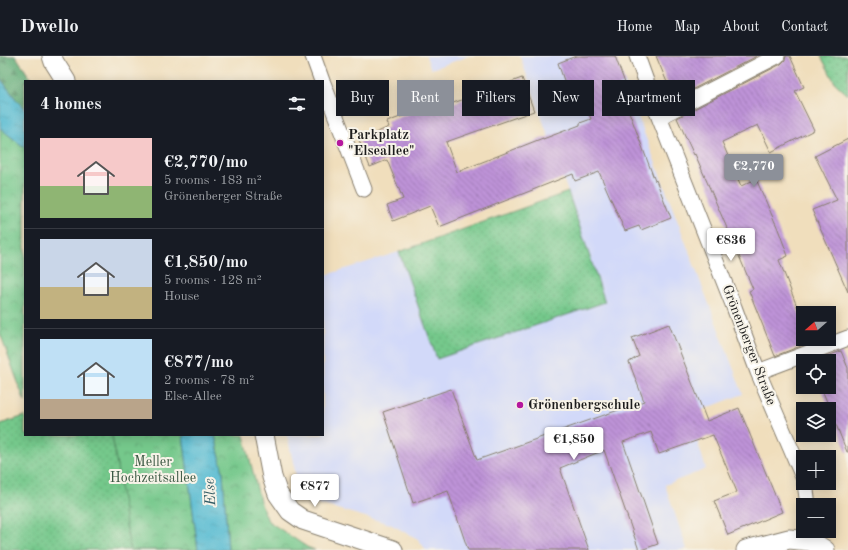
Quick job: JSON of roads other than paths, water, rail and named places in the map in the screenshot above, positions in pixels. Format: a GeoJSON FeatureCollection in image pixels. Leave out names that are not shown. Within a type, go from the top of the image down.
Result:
{"type":"FeatureCollection","features":[{"type":"Feature","properties":{"kind":"street"},"geometry":{"type":"LineString","coordinates":[[52,56],[65,80]]}},
{"type":"Feature","properties":{"kind":"street"},"geometry":{"type":"LineString","coordinates":[[313,56],[322,80]]}},
{"type":"Feature","properties":{"kind":"street","name":"Grönenberger Straße"},"geometry":{"type":"LineString","coordinates":[[637,56],[659,117],[758,372],[796,461]]}},
{"type":"Feature","properties":{"kind":"street"},"geometry":{"type":"LineString","coordinates":[[659,117],[777,56]]}},
{"type":"Feature","properties":{"kind":"street"},"geometry":{"type":"LineString","coordinates":[[324,85],[364,189]]}},
{"type":"Feature","properties":{"kind":"street"},"geometry":{"type":"LineString","coordinates":[[758,372],[848,338]]}},
{"type":"Feature","properties":{"kind":"street"},"geometry":{"type":"LineString","coordinates":[[264,436],[272,477],[276,489],[290,511],[303,520],[393,550]]}},
{"type":"Feature","properties":{"kind":"street"},"geometry":{"type":"LineString","coordinates":[[746,550],[789,539],[816,541]]}},
{"type":"Feature","properties":{"kind":"water"},"geometry":{"type":"Polygon","coordinates":[[[0,78],[18,102],[24,107],[24,147],[0,128],[0,78]]]}},
{"type":"Feature","properties":{"kind":"water","name":"Else"},"geometry":{"type":"Polygon","coordinates":[[[183,436],[215,436],[223,473],[228,550],[198,550],[183,436]]]}},
{"type":"Feature","properties":{"kind":"place","name":"Parkplatz \"Elseallee\""},"geometry":{"type":"Point","coordinates":[340,143]}},
{"type":"Feature","properties":{"kind":"place","name":"Grönenbergschule"},"geometry":{"type":"Point","coordinates":[520,405]}},
{"type":"Feature","properties":{"kind":"park label","name":"Meller Hochzeitsallee"},"geometry":{"type":"Point","coordinates":[153,470]}}]}
